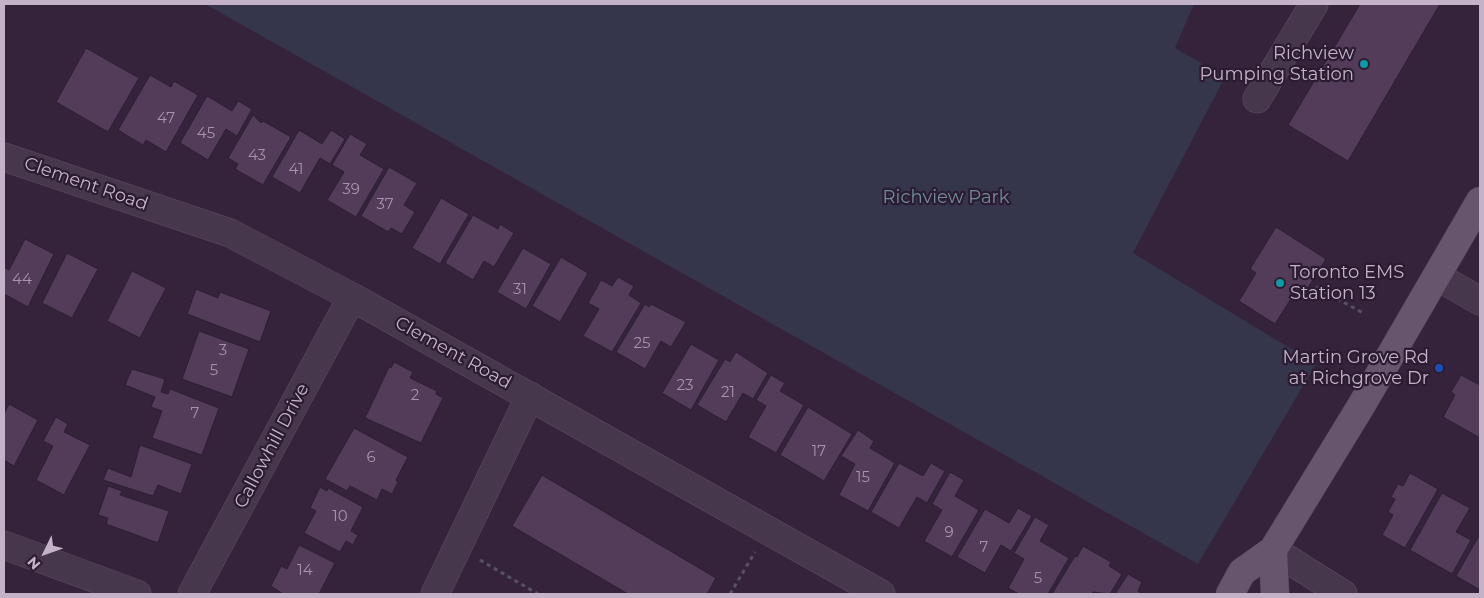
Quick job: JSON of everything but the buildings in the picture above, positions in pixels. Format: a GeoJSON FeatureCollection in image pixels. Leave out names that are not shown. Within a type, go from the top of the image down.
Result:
{"type":"FeatureCollection","features":[{"type":"Feature","properties":{"kind":"main road"},"geometry":{"type":"LineString","coordinates":[[1230,594],[1242,572],[1273,550],[1438,277],[1480,201]]}},
{"type":"Feature","properties":{"kind":"main road"},"geometry":{"type":"LineString","coordinates":[[1273,550],[1275,594]]}},
{"type":"Feature","properties":{"kind":"street"},"geometry":{"type":"LineString","coordinates":[[1257,99],[1314,4]]}},
{"type":"Feature","properties":{"kind":"street","name":"Clement Road"},"geometry":{"type":"LineString","coordinates":[[4,157],[230,233],[530,396],[881,594]]}},
{"type":"Feature","properties":{"kind":"street"},"geometry":{"type":"LineString","coordinates":[[1438,277],[1480,301]]}},
{"type":"Feature","properties":{"kind":"street","name":"Callowhill Drive"},"geometry":{"type":"LineString","coordinates":[[192,594],[352,298]]}},
{"type":"Feature","properties":{"kind":"street"},"geometry":{"type":"LineString","coordinates":[[435,594],[530,396]]}},
{"type":"Feature","properties":{"kind":"street"},"geometry":{"type":"LineString","coordinates":[[4,545],[137,594]]}},
{"type":"Feature","properties":{"kind":"street"},"geometry":{"type":"LineString","coordinates":[[1273,550],[1343,594]]}},
{"type":"Feature","properties":{"kind":"path"},"geometry":{"type":"LineString","coordinates":[[1316,287],[1365,314]]}},
{"type":"Feature","properties":{"kind":"path"},"geometry":{"type":"LineString","coordinates":[[730,594],[751,559]]}},
{"type":"Feature","properties":{"kind":"path"},"geometry":{"type":"LineString","coordinates":[[480,560],[538,594]]}},
{"type":"Feature","properties":{"kind":"green space","name":"Richview Park"},"geometry":{"type":"Polygon","coordinates":[[[205,4],[1194,4],[1175,48],[1225,77],[1133,253],[1316,364],[1198,564],[205,4]]]}},
{"type":"Feature","properties":{"kind":"place","name":"Richview Pumping Station"},"geometry":{"type":"Point","coordinates":[1364,64]}},
{"type":"Feature","properties":{"kind":"place","name":"Toronto EMS Station 13"},"geometry":{"type":"Point","coordinates":[1280,283]}},
{"type":"Feature","properties":{"kind":"place","name":"Martin Grove Rd at Richgrove Dr"},"geometry":{"type":"Point","coordinates":[1439,368]}}]}
